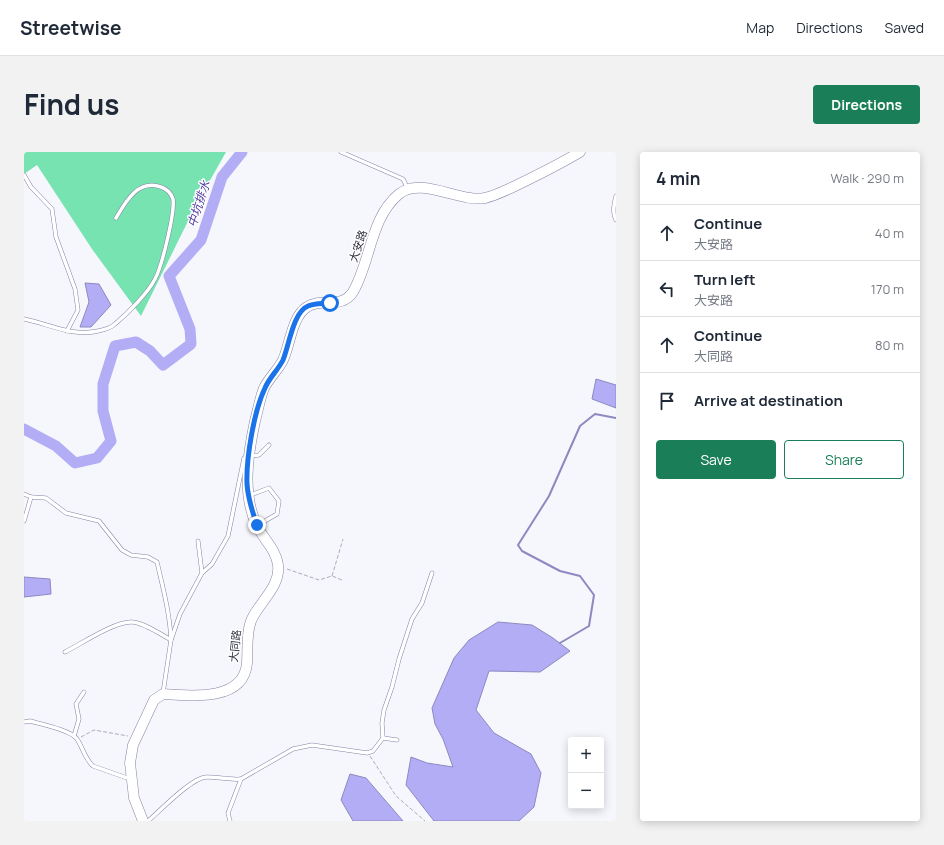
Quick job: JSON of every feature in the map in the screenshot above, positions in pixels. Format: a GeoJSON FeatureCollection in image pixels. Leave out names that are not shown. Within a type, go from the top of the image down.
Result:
{"type":"FeatureCollection","features":[{"type":"Feature","properties":{"kind":"street"},"geometry":{"type":"LineString","coordinates":[[408,188],[431,189],[467,197],[485,198],[552,169],[580,152]]}},
{"type":"Feature","properties":{"kind":"street","name":"大安路"},"geometry":{"type":"LineString","coordinates":[[249,456],[260,399],[265,386],[283,359],[293,328],[300,313],[307,306],[343,302],[352,293],[384,212],[391,201],[408,188]]}},
{"type":"Feature","properties":{"kind":"street"},"geometry":{"type":"LineString","coordinates":[[249,456],[247,483],[248,496],[257,525],[274,550],[278,566]]}},
{"type":"Feature","properties":{"kind":"street","name":"大同路"},"geometry":{"type":"LineString","coordinates":[[162,694],[192,697],[204,695],[232,688],[242,679],[247,665],[248,631],[252,619],[264,603],[276,581],[278,566]]}},
{"type":"Feature","properties":{"kind":"street"},"geometry":{"type":"LineString","coordinates":[[143,821],[131,780],[130,763],[136,738],[154,700],[162,694]]}},
{"type":"Feature","properties":{"kind":"lane"},"geometry":{"type":"LineString","coordinates":[[341,152],[364,160],[403,179],[408,188]]}},
{"type":"Feature","properties":{"kind":"lane"},"geometry":{"type":"LineString","coordinates":[[24,175],[31,187],[52,209],[56,237],[75,289],[78,310],[67,332]]}},
{"type":"Feature","properties":{"kind":"lane"},"geometry":{"type":"LineString","coordinates":[[24,319],[67,332],[83,333],[98,331],[114,326],[134,305],[155,280],[159,269],[173,210],[172,198],[169,191],[154,185],[139,188],[127,200],[116,218]]}},
{"type":"Feature","properties":{"kind":"lane"},"geometry":{"type":"LineString","coordinates":[[616,196],[614,205],[614,217],[616,220]]}},
{"type":"Feature","properties":{"kind":"lane"},"geometry":{"type":"LineString","coordinates":[[171,640],[180,614],[202,573],[212,564],[228,536],[244,458],[259,455],[270,445]]}},
{"type":"Feature","properties":{"kind":"lane"},"geometry":{"type":"LineString","coordinates":[[248,496],[269,488],[279,501],[277,514],[257,525]]}},
{"type":"Feature","properties":{"kind":"lane"},"geometry":{"type":"LineString","coordinates":[[24,494],[31,497],[46,498],[66,513],[99,522],[122,550],[131,555],[148,557],[157,562],[171,623],[171,640],[162,694]]}},
{"type":"Feature","properties":{"kind":"lane"},"geometry":{"type":"LineString","coordinates":[[24,521],[31,497]]}},
{"type":"Feature","properties":{"kind":"lane"},"geometry":{"type":"LineString","coordinates":[[198,541],[202,573]]}},
{"type":"Feature","properties":{"kind":"lane"},"geometry":{"type":"LineString","coordinates":[[148,821],[193,782],[205,776],[229,780],[240,779],[303,745],[367,752],[374,751],[383,738],[382,723],[384,710],[399,659],[412,619],[422,603],[432,572]]}},
{"type":"Feature","properties":{"kind":"lane"},"geometry":{"type":"LineString","coordinates":[[65,652],[120,624],[131,622],[140,624],[171,640]]}},
{"type":"Feature","properties":{"kind":"lane"},"geometry":{"type":"LineString","coordinates":[[74,736],[79,719],[76,704],[84,692]]}},
{"type":"Feature","properties":{"kind":"lane"},"geometry":{"type":"LineString","coordinates":[[24,722],[36,723],[74,736],[89,763],[93,766],[131,780]]}},
{"type":"Feature","properties":{"kind":"lane"},"geometry":{"type":"LineString","coordinates":[[383,738],[388,737],[397,740]]}},
{"type":"Feature","properties":{"kind":"lane"},"geometry":{"type":"LineString","coordinates":[[230,821],[228,813],[240,779]]}},
{"type":"Feature","properties":{"kind":"path"},"geometry":{"type":"LineString","coordinates":[[332,576],[344,539]]}},
{"type":"Feature","properties":{"kind":"path"},"geometry":{"type":"LineString","coordinates":[[278,566],[319,580],[332,576],[342,580]]}},
{"type":"Feature","properties":{"kind":"path"},"geometry":{"type":"LineString","coordinates":[[77,740],[94,730],[136,738]]}},
{"type":"Feature","properties":{"kind":"path"},"geometry":{"type":"LineString","coordinates":[[367,752],[396,796],[425,821]]}},
{"type":"Feature","properties":{"kind":"green space"},"geometry":{"type":"Polygon","coordinates":[[[24,152],[226,152],[195,207],[141,316],[92,249],[37,165],[24,174],[24,152]]]}},
{"type":"Feature","properties":{"kind":"shaded area"},"geometry":{"type":"Polygon","coordinates":[[[85,283],[99,284],[111,305],[91,327],[80,327],[89,302],[85,283]]]}},
{"type":"Feature","properties":{"kind":"shaded area"},"geometry":{"type":"Polygon","coordinates":[[[596,379],[616,385],[616,408],[592,399],[596,379]]]}},
{"type":"Feature","properties":{"kind":"shaded area"},"geometry":{"type":"Polygon","coordinates":[[[24,577],[50,579],[51,594],[24,597],[24,577]]]}},
{"type":"Feature","properties":{"kind":"shaded area"},"geometry":{"type":"Polygon","coordinates":[[[498,622],[532,625],[570,651],[540,672],[489,671],[476,710],[494,733],[531,754],[541,773],[534,807],[519,821],[434,821],[406,785],[411,757],[427,763],[453,767],[443,739],[435,724],[432,708],[454,658],[469,640],[498,622]]]}},
{"type":"Feature","properties":{"kind":"shaded area"},"geometry":{"type":"Polygon","coordinates":[[[350,774],[366,778],[403,821],[353,821],[341,800],[350,774]]]}},
{"type":"Feature","properties":{"kind":"waterway","name":"中坑排水"},"geometry":{"type":"LineString","coordinates":[[24,429],[56,446],[75,463],[97,458],[111,441],[103,411],[103,384],[115,346],[136,342],[150,351],[163,365],[191,344],[190,329],[169,276],[201,240],[222,177],[242,152]]}},
{"type":"Feature","properties":{"kind":"waterway"},"geometry":{"type":"LineString","coordinates":[[560,643],[589,626],[594,595],[580,576],[560,571],[522,551],[518,545],[549,496],[580,426],[595,414],[616,418]]}},
{"type":"Feature","properties":{"kind":"route"},"geometry":{"type":"LineString","coordinates":[[257,525],[250,506],[247,483],[248,461],[254,423],[260,399],[265,386],[276,372],[283,359],[293,328],[300,313],[307,306],[330,303]]}}]}
